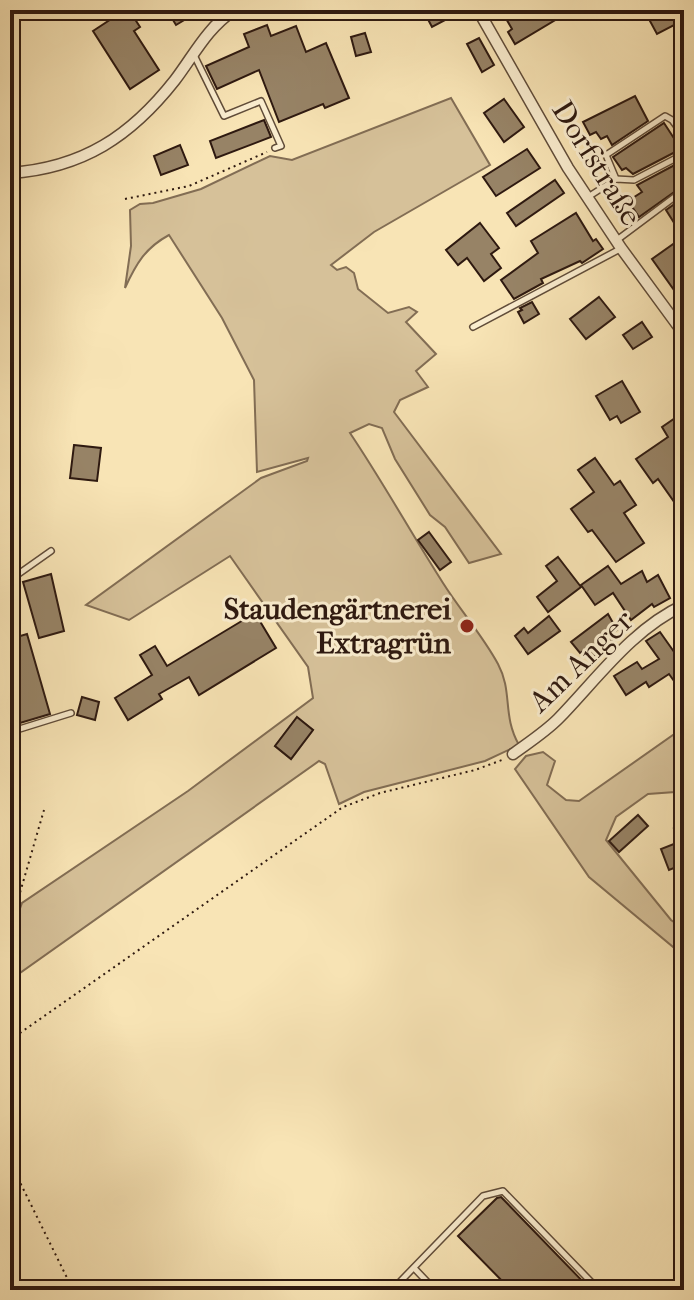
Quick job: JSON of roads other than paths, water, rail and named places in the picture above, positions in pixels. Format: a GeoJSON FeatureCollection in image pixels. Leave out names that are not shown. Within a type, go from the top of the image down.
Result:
{"type":"FeatureCollection","features":[{"type":"Feature","properties":{"kind":"street"},"geometry":{"type":"LineString","coordinates":[[10,173],[75,159],[109,143],[142,119],[212,28],[234,10]]}},
{"type":"Feature","properties":{"kind":"street","name":"Dorfstraße"},"geometry":{"type":"LineString","coordinates":[[478,10],[587,197],[684,334]]}},
{"type":"Feature","properties":{"kind":"street","name":"Am Anger"},"geometry":{"type":"LineString","coordinates":[[513,754],[558,719],[630,642],[684,605]]}},
{"type":"Feature","properties":{"kind":"lane"},"geometry":{"type":"LineString","coordinates":[[194,54],[224,116],[261,101],[281,146],[275,148]]}},
{"type":"Feature","properties":{"kind":"lane"},"geometry":{"type":"LineString","coordinates":[[616,179],[606,155],[665,116],[684,136]]}},
{"type":"Feature","properties":{"kind":"lane"},"geometry":{"type":"LineString","coordinates":[[587,197],[616,179],[634,180],[684,154]]}},
{"type":"Feature","properties":{"kind":"lane"},"geometry":{"type":"LineString","coordinates":[[473,327],[619,245],[684,190]]}},
{"type":"Feature","properties":{"kind":"lane"},"geometry":{"type":"LineString","coordinates":[[10,585],[17,575],[51,551]]}},
{"type":"Feature","properties":{"kind":"lane"},"geometry":{"type":"LineString","coordinates":[[10,732],[71,713]]}},
{"type":"Feature","properties":{"kind":"lane"},"geometry":{"type":"LineString","coordinates":[[677,828],[684,819]]}},
{"type":"Feature","properties":{"kind":"lane"},"geometry":{"type":"LineString","coordinates":[[392,1290],[483,1196],[503,1191],[599,1290]]}},
{"type":"Feature","properties":{"kind":"lane"},"geometry":{"type":"LineString","coordinates":[[414,1268],[435,1290]]}},
{"type":"Feature","properties":{"kind":"place","name":"Staudengärtnerei Extragrün"},"geometry":{"type":"Point","coordinates":[467,626]}}]}
